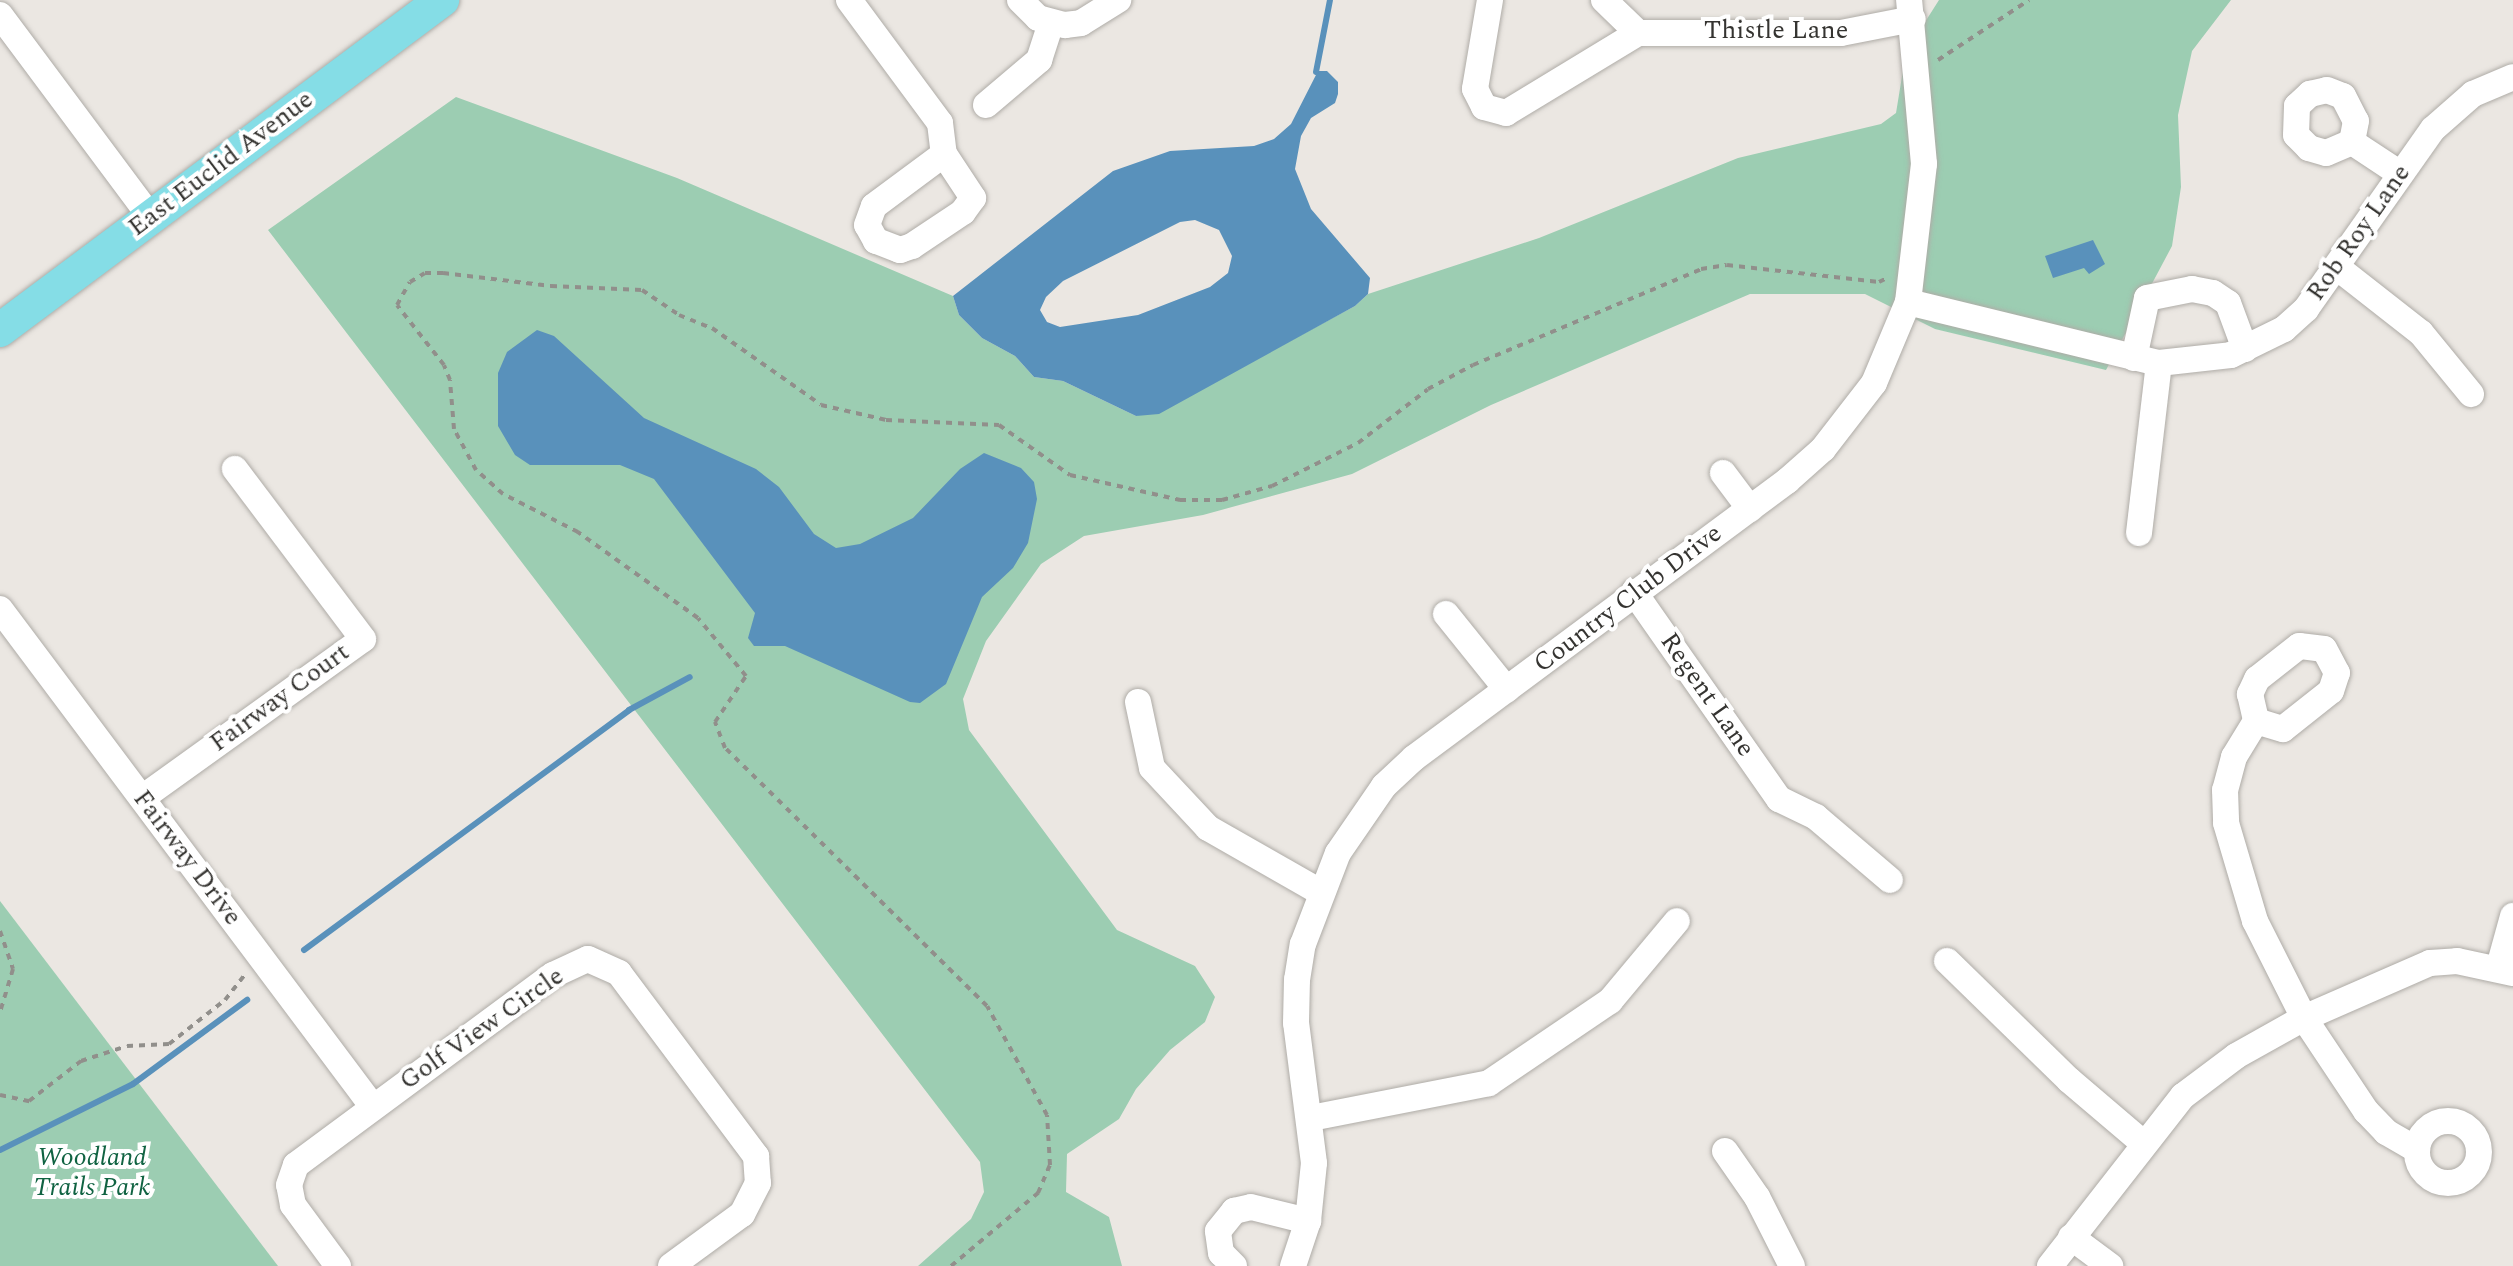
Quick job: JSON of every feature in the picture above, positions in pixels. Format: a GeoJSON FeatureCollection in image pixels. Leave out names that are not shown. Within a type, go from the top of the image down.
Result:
{"type":"FeatureCollection","features":[{"type":"Feature","properties":{"kind":"main road","name":"East Euclid Avenue"},"geometry":{"type":"LineString","coordinates":[[0,330],[442,0]]}},
{"type":"Feature","properties":{"kind":"street"},"geometry":{"type":"LineString","coordinates":[[849,0],[940,123],[944,154]]}},
{"type":"Feature","properties":{"kind":"street"},"geometry":{"type":"LineString","coordinates":[[1020,0],[1051,24],[1081,23],[1118,0]]}},
{"type":"Feature","properties":{"kind":"street"},"geometry":{"type":"LineString","coordinates":[[1490,0],[1474,76],[1477,99],[1493,112],[1523,107],[1638,33],[1604,0]]}},
{"type":"Feature","properties":{"kind":"street","name":"Thistle Lane"},"geometry":{"type":"LineString","coordinates":[[1638,33],[1841,33],[1911,10]]}},
{"type":"Feature","properties":{"kind":"street","name":"Country Club Drive"},"geometry":{"type":"LineString","coordinates":[[1293,1266],[1308,1221],[1311,1118],[1296,1023],[1297,980],[1320,892],[1345,842],[1384,786],[1634,592],[1750,509],[1823,449],[1874,383],[1908,302],[1924,164],[1911,10]]}},
{"type":"Feature","properties":{"kind":"street"},"geometry":{"type":"LineString","coordinates":[[0,15],[150,216]]}},
{"type":"Feature","properties":{"kind":"street"},"geometry":{"type":"LineString","coordinates":[[986,105],[1039,60],[1051,24]]}},
{"type":"Feature","properties":{"kind":"street","name":"Rob Roy Lane"},"geometry":{"type":"LineString","coordinates":[[1908,302],[2146,360],[2200,361],[2245,349],[2306,309],[2338,268],[2399,173],[2453,109],[2513,77]]}},
{"type":"Feature","properties":{"kind":"street"},"geometry":{"type":"LineString","coordinates":[[2352,142],[2399,173]]}},
{"type":"Feature","properties":{"kind":"street"},"geometry":{"type":"LineString","coordinates":[[2338,268],[2421,333],[2471,394]]}},
{"type":"Feature","properties":{"kind":"street"},"geometry":{"type":"LineString","coordinates":[[2139,533],[2154,408],[2146,360],[2147,298],[2181,290],[2221,297],[2245,349]]}},
{"type":"Feature","properties":{"kind":"street","name":"Fairway Court"},"geometry":{"type":"LineString","coordinates":[[142,798],[363,639],[235,469]]}},
{"type":"Feature","properties":{"kind":"street","name":"Country Club Drive"},"geometry":{"type":"LineString","coordinates":[[1723,473],[1750,509]]}},
{"type":"Feature","properties":{"kind":"street","name":"Regent Lane"},"geometry":{"type":"LineString","coordinates":[[1634,592],[1779,799],[1816,817],[1890,880]]}},
{"type":"Feature","properties":{"kind":"street","name":"Fairway Drive"},"geometry":{"type":"LineString","coordinates":[[0,609],[373,1107]]}},
{"type":"Feature","properties":{"kind":"street","name":"Country Club Drive"},"geometry":{"type":"LineString","coordinates":[[1446,614],[1507,690]]}},
{"type":"Feature","properties":{"kind":"street"},"geometry":{"type":"LineString","coordinates":[[1138,702],[1152,768],[1208,828],[1320,892]]}},
{"type":"Feature","properties":{"kind":"street"},"geometry":{"type":"LineString","coordinates":[[2256,721],[2234,757],[2225,790],[2226,823],[2255,921],[2304,1018],[2366,1111],[2386,1132],[2417,1150]]}},
{"type":"Feature","properties":{"kind":"street"},"geometry":{"type":"LineString","coordinates":[[2050,1266],[2143,1143],[2208,1074],[2304,1018],[2430,963],[2457,961],[2506,970],[2512,920]]}},
{"type":"Feature","properties":{"kind":"street"},"geometry":{"type":"LineString","coordinates":[[1311,1118],[1477,1087],[1610,1001],[1677,921]]}},
{"type":"Feature","properties":{"kind":"street","name":"Golf View Circle"},"geometry":{"type":"LineString","coordinates":[[338,1266],[293,1205],[289,1185],[296,1165],[553,975],[588,959],[619,973],[756,1156],[758,1183],[742,1214],[671,1266]]}},
{"type":"Feature","properties":{"kind":"street"},"geometry":{"type":"LineString","coordinates":[[1947,961],[2143,1143]]}},
{"type":"Feature","properties":{"kind":"street"},"geometry":{"type":"LineString","coordinates":[[1725,1151],[1790,1260]]}},
{"type":"Feature","properties":{"kind":"street"},"geometry":{"type":"LineString","coordinates":[[1234,1266],[1221,1253],[1218,1231],[1234,1211],[1251,1207],[1308,1221]]}},
{"type":"Feature","properties":{"kind":"street"},"geometry":{"type":"LineString","coordinates":[[2071,1237],[2110,1266]]}},
{"type":"Feature","properties":{"kind":"path"},"geometry":{"type":"LineString","coordinates":[[1918,70],[1965,46],[2029,0]]}},
{"type":"Feature","properties":{"kind":"path"},"geometry":{"type":"LineString","coordinates":[[951,1266],[1038,1193],[1050,1165],[1047,1115],[987,1006],[725,748],[715,722],[746,676],[698,618],[578,532],[503,494],[476,470],[454,429],[444,365],[397,305],[410,282],[425,273],[642,290],[679,315],[723,335],[821,405],[886,420],[989,423],[1013,432],[1060,469],[1091,483],[1133,493],[1222,500],[1322,463],[1358,443],[1428,389],[1473,365],[1664,281],[1727,265],[1879,282],[1894,270]]}},
{"type":"Feature","properties":{"kind":"path"},"geometry":{"type":"LineString","coordinates":[[0,931],[13,969],[0,1012]]}},
{"type":"Feature","properties":{"kind":"path"},"geometry":{"type":"LineString","coordinates":[[0,1095],[29,1101],[81,1061],[127,1046],[169,1044],[225,1000],[260,955]]}},
{"type":"Feature","properties":{"kind":"green space"},"geometry":{"type":"Polygon","coordinates":[[[1939,0],[2231,0],[2192,51],[2178,115],[2181,187],[2172,246],[2106,370],[1935,329],[1865,294],[1750,294],[1491,405],[1352,474],[1203,515],[1084,536],[1041,564],[986,641],[963,699],[969,730],[1117,930],[1195,966],[1215,997],[1205,1022],[1170,1050],[1136,1089],[1119,1119],[1067,1154],[1066,1192],[1109,1217],[1122,1266],[918,1266],[971,1219],[984,1192],[980,1162],[268,230],[456,97],[677,178],[953,296],[959,315],[982,338],[1015,356],[1034,377],[1063,381],[1136,416],[1186,397],[1355,306],[1368,294],[1539,238],[1738,158],[1881,124],[1896,113],[1906,52],[1939,0]]]}},
{"type":"Feature","properties":{"kind":"green space","name":"Woodland Trails Park"},"geometry":{"type":"Polygon","coordinates":[[[0,901],[278,1266],[0,1266],[0,901]]]}},
{"type":"Feature","properties":{"kind":"water"},"geometry":{"type":"Polygon","coordinates":[[[1318,71],[1327,71],[1338,82],[1338,94],[1335,103],[1311,118],[1301,136],[1295,169],[1311,209],[1370,278],[1368,294],[1355,306],[1159,414],[1136,416],[1063,381],[1034,377],[1015,356],[982,338],[959,315],[953,296],[1113,171],[1170,151],[1254,146],[1274,139],[1291,124],[1318,71]],[[1195,220],[1180,222],[1063,281],[1046,297],[1040,310],[1047,322],[1060,327],[1138,315],[1210,287],[1228,273],[1232,256],[1219,230],[1195,220]]]}},
{"type":"Feature","properties":{"kind":"water"},"geometry":{"type":"Polygon","coordinates":[[[2093,240],[2105,264],[2089,274],[2084,268],[2053,278],[2045,256],[2093,240]]]}},
{"type":"Feature","properties":{"kind":"water"},"geometry":{"type":"Polygon","coordinates":[[[537,330],[554,336],[644,418],[756,469],[779,487],[814,534],[836,548],[860,544],[913,518],[960,469],[984,453],[1021,468],[1034,482],[1037,499],[1028,543],[1013,568],[982,597],[946,684],[920,703],[910,702],[785,646],[754,646],[748,638],[755,613],[654,479],[620,465],[530,465],[515,455],[498,426],[498,373],[507,352],[537,330]]]}},
{"type":"Feature","properties":{"kind":"waterway"},"geometry":{"type":"LineString","coordinates":[[1316,72],[1330,0]]}},
{"type":"Feature","properties":{"kind":"waterway"},"geometry":{"type":"LineString","coordinates":[[304,950],[629,710],[690,677]]}},
{"type":"Feature","properties":{"kind":"waterway"},"geometry":{"type":"LineString","coordinates":[[0,1150],[133,1084],[247,1000]]}}]}
